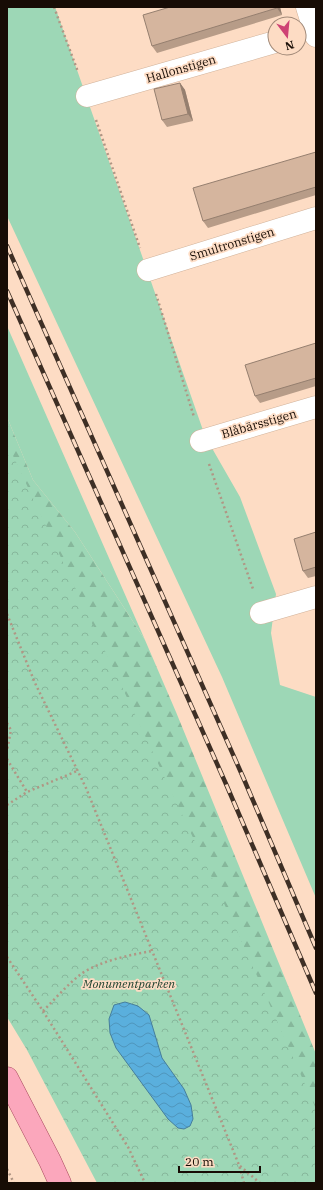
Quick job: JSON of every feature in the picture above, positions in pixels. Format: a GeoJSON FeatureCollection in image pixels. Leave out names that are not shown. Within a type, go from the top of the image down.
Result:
{"type":"FeatureCollection","features":[{"type":"Feature","properties":{"kind":"main road"},"geometry":{"type":"LineString","coordinates":[[7,1078],[60,1183]]}},
{"type":"Feature","properties":{"kind":"street"},"geometry":{"type":"LineString","coordinates":[[307,7],[310,34]]}},
{"type":"Feature","properties":{"kind":"street","name":"Hallonstigen"},"geometry":{"type":"LineString","coordinates":[[87,96],[267,44]]}},
{"type":"Feature","properties":{"kind":"street","name":"Smultronstigen"},"geometry":{"type":"LineString","coordinates":[[148,270],[316,218]]}},
{"type":"Feature","properties":{"kind":"street","name":"Blåbärsstigen"},"geometry":{"type":"LineString","coordinates":[[201,441],[316,407]]}},
{"type":"Feature","properties":{"kind":"street"},"geometry":{"type":"LineString","coordinates":[[261,613],[316,597]]}},
{"type":"Feature","properties":{"kind":"path"},"geometry":{"type":"LineString","coordinates":[[54,7],[148,270],[201,441],[261,613]]}},
{"type":"Feature","properties":{"kind":"path"},"geometry":{"type":"LineString","coordinates":[[7,614],[35,682],[86,788],[239,1165],[244,1183]]}},
{"type":"Feature","properties":{"kind":"path"},"geometry":{"type":"LineString","coordinates":[[7,723],[11,730],[7,751]]}},
{"type":"Feature","properties":{"kind":"path"},"geometry":{"type":"LineString","coordinates":[[7,759],[27,792]]}},
{"type":"Feature","properties":{"kind":"path"},"geometry":{"type":"LineString","coordinates":[[7,805],[27,792],[77,771]]}},
{"type":"Feature","properties":{"kind":"path"},"geometry":{"type":"LineString","coordinates":[[43,1011],[62,991],[82,974],[102,964],[127,956],[152,951]]}},
{"type":"Feature","properties":{"kind":"path"},"geometry":{"type":"LineString","coordinates":[[7,957],[43,1011],[128,1147],[145,1183]]}},
{"type":"Feature","properties":{"kind":"path"},"geometry":{"type":"LineString","coordinates":[[239,1165],[260,1183]]}},
{"type":"Feature","properties":{"kind":"path"},"geometry":{"type":"LineString","coordinates":[[7,1169],[14,1183]]}},
{"type":"Feature","properties":{"kind":"green space"},"geometry":{"type":"Polygon","coordinates":[[[7,7],[55,7],[205,436],[240,497],[276,594],[271,633],[280,685],[316,697],[316,898],[222,677],[7,216],[7,7]]]}},
{"type":"Feature","properties":{"kind":"green space"},"geometry":{"type":"Polygon","coordinates":[[[7,326],[145,640],[75,532],[33,480],[7,417],[7,326]]]}},
{"type":"Feature","properties":{"kind":"green space"},"geometry":{"type":"Polygon","coordinates":[[[7,417],[33,480],[75,532],[145,640],[316,1054],[316,1183],[7,593],[7,417]]]}},
{"type":"Feature","properties":{"kind":"green space","name":"Monumentparken"},"geometry":{"type":"Polygon","coordinates":[[[7,443],[238,933],[316,1109],[316,1183],[97,1183],[27,1050],[7,1017],[7,443]]]}},
{"type":"Feature","properties":{"kind":"water"},"geometry":{"type":"Polygon","coordinates":[[[125,1002],[138,1006],[149,1015],[162,1058],[184,1089],[191,1105],[193,1119],[190,1126],[184,1129],[178,1128],[168,1119],[116,1048],[110,1033],[109,1019],[114,1005],[125,1002]]]}},
{"type":"Feature","properties":{"kind":"building"},"geometry":{"type":"Polygon","coordinates":[[[170,7],[277,8],[152,46],[143,15],[170,7]]]}},
{"type":"Feature","properties":{"kind":"building"},"geometry":{"type":"Polygon","coordinates":[[[180,83],[188,114],[162,120],[154,89],[180,83]]]}},
{"type":"Feature","properties":{"kind":"building"},"geometry":{"type":"Polygon","coordinates":[[[316,152],[316,187],[203,221],[193,188],[316,152]]]}},
{"type":"Feature","properties":{"kind":"building"},"geometry":{"type":"Polygon","coordinates":[[[316,343],[316,378],[255,396],[245,365],[316,343]]]}},
{"type":"Feature","properties":{"kind":"building"},"geometry":{"type":"Polygon","coordinates":[[[316,532],[316,567],[303,571],[294,539],[316,532]]]}},
{"type":"Feature","properties":{"kind":"railway"},"geometry":{"type":"LineString","coordinates":[[7,246],[243,777],[316,948]]}},
{"type":"Feature","properties":{"kind":"railway"},"geometry":{"type":"LineString","coordinates":[[7,291],[226,784],[316,993]]}}]}
